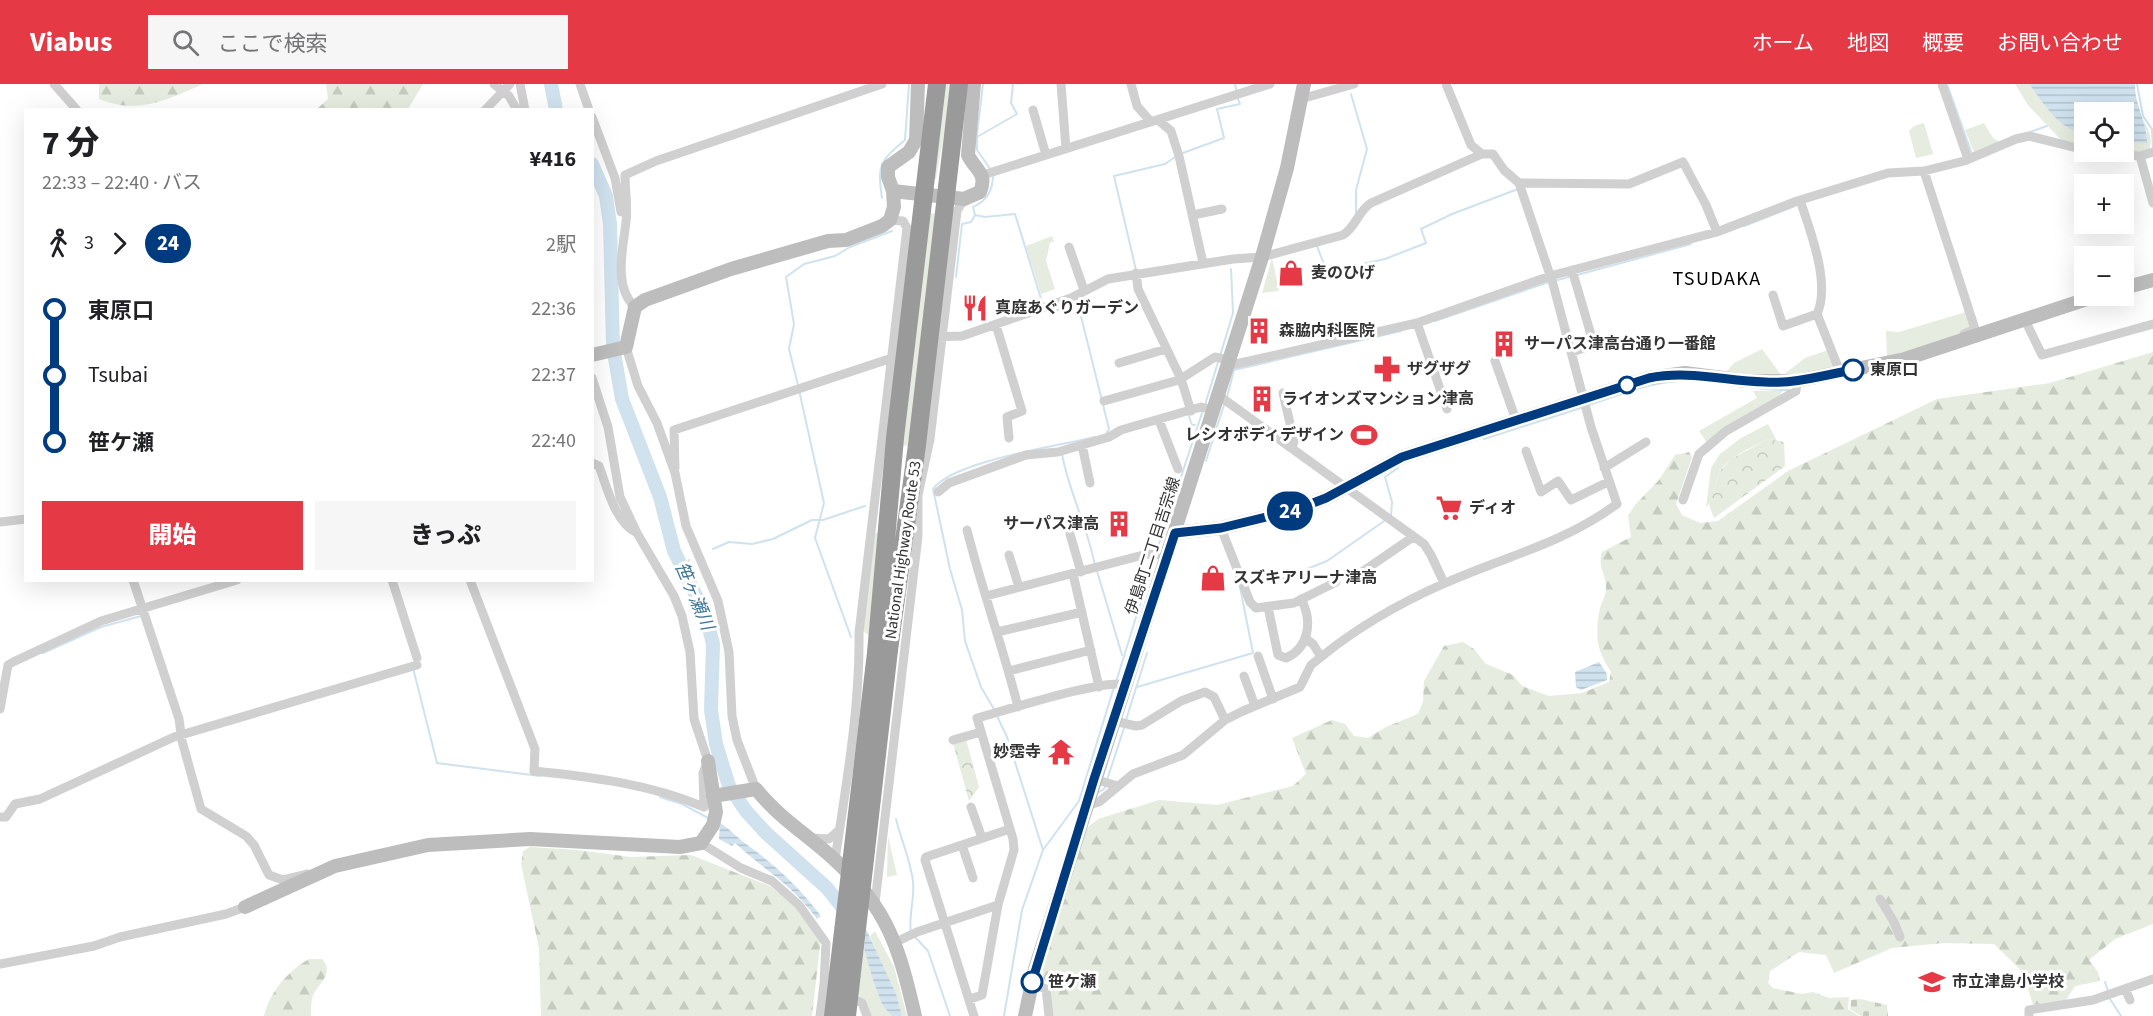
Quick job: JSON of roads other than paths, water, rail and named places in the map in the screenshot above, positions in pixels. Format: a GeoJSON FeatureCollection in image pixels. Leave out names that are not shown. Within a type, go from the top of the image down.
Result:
{"type":"FeatureCollection","features":[{"type":"Feature","properties":{"kind":"highway","name":"National Highway Route 53"},"geometry":{"type":"LineString","coordinates":[[847,1016],[882,652],[880,530],[898,357],[924,195],[934,84]]}},
{"type":"Feature","properties":{"kind":"highway","name":"National Highway Route 53"},"geometry":{"type":"LineString","coordinates":[[832,1016],[882,652],[935,337],[946,197],[959,84]]}},
{"type":"Feature","properties":{"kind":"street"},"geometry":{"type":"LineString","coordinates":[[54,84],[75,108]]}},
{"type":"Feature","properties":{"kind":"street"},"geometry":{"type":"LineString","coordinates":[[494,84],[506,88],[516,108]]}},
{"type":"Feature","properties":{"kind":"street"},"geometry":{"type":"LineString","coordinates":[[520,84],[525,108]]}},
{"type":"Feature","properties":{"kind":"street"},"geometry":{"type":"LineString","coordinates":[[580,84],[589,108]]}},
{"type":"Feature","properties":{"kind":"street"},"geometry":{"type":"LineString","coordinates":[[623,232],[626,222],[625,175],[656,161],[882,84]]}},
{"type":"Feature","properties":{"kind":"street"},"geometry":{"type":"LineString","coordinates":[[890,220],[894,207],[888,167],[909,152],[916,140],[918,84]]}},
{"type":"Feature","properties":{"kind":"street"},"geometry":{"type":"LineString","coordinates":[[974,84],[968,155],[989,173]]}},
{"type":"Feature","properties":{"kind":"street"},"geometry":{"type":"LineString","coordinates":[[1060,84],[1066,149]]}},
{"type":"Feature","properties":{"kind":"street"},"geometry":{"type":"LineString","coordinates":[[1131,84],[1137,106],[1154,121],[1171,131],[1203,263]]}},
{"type":"Feature","properties":{"kind":"street"},"geometry":{"type":"LineString","coordinates":[[893,191],[964,199],[980,192],[989,173],[1270,84]]}},
{"type":"Feature","properties":{"kind":"street","name":"伊島町二丁目吉宗線"},"geometry":{"type":"LineString","coordinates":[[1025,1016],[1032,984],[1086,806],[1106,783],[1122,723],[1119,685],[1160,554],[1175,533],[1207,409],[1223,399],[1228,362],[1262,257],[1287,168],[1304,84]]}},
{"type":"Feature","properties":{"kind":"street"},"geometry":{"type":"LineString","coordinates":[[1301,99],[1354,84]]}},
{"type":"Feature","properties":{"kind":"street"},"geometry":{"type":"LineString","coordinates":[[1446,84],[1471,145],[1482,153]]}},
{"type":"Feature","properties":{"kind":"street"},"geometry":{"type":"LineString","coordinates":[[1942,84],[1971,158]]}},
{"type":"Feature","properties":{"kind":"street"},"geometry":{"type":"LineString","coordinates":[[487,108],[506,88]]}},
{"type":"Feature","properties":{"kind":"street"},"geometry":{"type":"LineString","coordinates":[[1033,110],[1046,155]]}},
{"type":"Feature","properties":{"kind":"street"},"geometry":{"type":"LineString","coordinates":[[594,122],[615,178],[623,232],[622,285],[627,299],[635,307]]}},
{"type":"Feature","properties":{"kind":"street"},"geometry":{"type":"LineString","coordinates":[[1104,401],[1178,380],[1228,362],[1418,326],[1551,280],[1717,232],[1888,173],[1924,173],[2029,136],[2074,147]]}},
{"type":"Feature","properties":{"kind":"street"},"geometry":{"type":"LineString","coordinates":[[2134,157],[2141,158],[2153,152]]}},
{"type":"Feature","properties":{"kind":"street"},"geometry":{"type":"LineString","coordinates":[[935,337],[962,336],[996,325],[1071,298],[1108,279],[1203,263],[1262,257],[1343,235],[1352,228],[1363,208],[1371,203],[1482,153],[1493,154],[1504,170],[1520,183],[1551,280],[1608,482],[1617,504],[1587,521],[1578,530],[1444,583],[1401,604],[1311,665],[1300,687],[1225,720],[1183,755],[1106,783],[1099,802],[1086,806]]}},
{"type":"Feature","properties":{"kind":"street"},"geometry":{"type":"LineString","coordinates":[[2141,158],[2153,203]]}},
{"type":"Feature","properties":{"kind":"street"},"geometry":{"type":"LineString","coordinates":[[1520,183],[1629,184],[1683,162],[1706,205],[1717,232]]}},
{"type":"Feature","properties":{"kind":"street"},"geometry":{"type":"LineString","coordinates":[[1924,173],[1975,329],[1956,338],[1958,343]]}},
{"type":"Feature","properties":{"kind":"street"},"geometry":{"type":"LineString","coordinates":[[875,903],[918,536],[918,495],[930,440],[935,337],[957,211],[964,199]]}},
{"type":"Feature","properties":{"kind":"street"},"geometry":{"type":"LineString","coordinates":[[1773,295],[1783,326],[1817,314],[1820,308],[1820,272],[1812,230],[1800,202]]}},
{"type":"Feature","properties":{"kind":"street"},"geometry":{"type":"LineString","coordinates":[[1193,215],[1222,209]]}},
{"type":"Feature","properties":{"kind":"street"},"geometry":{"type":"LineString","coordinates":[[675,473],[674,430],[898,357],[908,228],[903,221],[890,220],[846,240],[828,241],[731,269],[645,300],[635,307],[626,347],[638,386],[657,423],[675,473],[686,526],[722,617],[729,652],[732,716],[737,740],[754,790],[835,860],[875,903],[896,942],[915,1016]]}},
{"type":"Feature","properties":{"kind":"street"},"geometry":{"type":"LineString","coordinates":[[1069,247],[1084,290]]}},
{"type":"Feature","properties":{"kind":"street"},"geometry":{"type":"LineString","coordinates":[[1136,273],[1138,290],[1166,349],[1188,412]]}},
{"type":"Feature","properties":{"kind":"street"},"geometry":{"type":"LineString","coordinates":[[1572,352],[1594,345],[1573,274]]}},
{"type":"Feature","properties":{"kind":"street"},"geometry":{"type":"LineString","coordinates":[[2134,285],[2153,280]]}},
{"type":"Feature","properties":{"kind":"street"},"geometry":{"type":"LineString","coordinates":[[1175,533],[1221,528],[1295,510],[1345,488],[1402,457],[1516,420],[1585,403],[1668,374],[1701,374],[1768,383],[1797,381],[1905,359],[2074,303]]}},
{"type":"Feature","properties":{"kind":"street"},"geometry":{"type":"LineString","coordinates":[[1817,314],[1840,372]]}},
{"type":"Feature","properties":{"kind":"street"},"geometry":{"type":"LineString","coordinates":[[2024,318],[2042,354],[2153,324]]}},
{"type":"Feature","properties":{"kind":"street"},"geometry":{"type":"LineString","coordinates":[[996,325],[1022,411],[1007,417],[1009,438]]}},
{"type":"Feature","properties":{"kind":"street"},"geometry":{"type":"LineString","coordinates":[[1418,326],[1447,409]]}},
{"type":"Feature","properties":{"kind":"street"},"geometry":{"type":"LineString","coordinates":[[594,355],[626,347]]}},
{"type":"Feature","properties":{"kind":"street"},"geometry":{"type":"LineString","coordinates":[[1119,363],[1166,349]]}},
{"type":"Feature","properties":{"kind":"street"},"geometry":{"type":"LineString","coordinates":[[1495,361],[1516,420]]}},
{"type":"Feature","properties":{"kind":"street"},"geometry":{"type":"LineString","coordinates":[[1683,500],[1699,454],[1726,431],[1796,391],[1797,381]]}},
{"type":"Feature","properties":{"kind":"street"},"geometry":{"type":"LineString","coordinates":[[594,384],[608,426],[620,497],[637,533],[674,596],[682,616],[690,652],[694,719],[708,761],[716,796],[714,821],[701,843]]}},
{"type":"Feature","properties":{"kind":"street"},"geometry":{"type":"LineString","coordinates":[[1283,393],[1294,441],[1292,448]]}},
{"type":"Feature","properties":{"kind":"street"},"geometry":{"type":"LineString","coordinates":[[1223,399],[1413,537],[1431,555],[1444,583]]}},
{"type":"Feature","properties":{"kind":"street"},"geometry":{"type":"LineString","coordinates":[[938,492],[949,483],[1026,455],[1058,452],[1109,437],[1121,430],[1207,409]]}},
{"type":"Feature","properties":{"kind":"street"},"geometry":{"type":"LineString","coordinates":[[1159,420],[1178,469]]}},
{"type":"Feature","properties":{"kind":"street"},"geometry":{"type":"LineString","coordinates":[[1604,468],[1646,442]]}},
{"type":"Feature","properties":{"kind":"street"},"geometry":{"type":"LineString","coordinates":[[1082,445],[1090,483]]}},
{"type":"Feature","properties":{"kind":"street"},"geometry":{"type":"LineString","coordinates":[[1526,451],[1541,492],[1558,481],[1571,500],[1608,482]]}},
{"type":"Feature","properties":{"kind":"street"},"geometry":{"type":"LineString","coordinates":[[594,464],[599,466],[618,513],[628,529],[637,533]]}},
{"type":"Feature","properties":{"kind":"street"},"geometry":{"type":"LineString","coordinates":[[0,522],[24,519]]}},
{"type":"Feature","properties":{"kind":"street"},"geometry":{"type":"LineString","coordinates":[[1221,528],[1250,603],[1256,608],[1301,599],[1336,582]]}},
{"type":"Feature","properties":{"kind":"street"},"geometry":{"type":"LineString","coordinates":[[835,860],[860,671],[860,633],[880,530]]}},
{"type":"Feature","properties":{"kind":"street"},"geometry":{"type":"LineString","coordinates":[[967,531],[982,591],[986,596],[1018,707]]}},
{"type":"Feature","properties":{"kind":"street"},"geometry":{"type":"LineString","coordinates":[[1070,534],[1082,612],[1099,687]]}},
{"type":"Feature","properties":{"kind":"street"},"geometry":{"type":"LineString","coordinates":[[1359,574],[1413,537]]}},
{"type":"Feature","properties":{"kind":"street"},"geometry":{"type":"LineString","coordinates":[[986,596],[1160,554]]}},
{"type":"Feature","properties":{"kind":"street"},"geometry":{"type":"LineString","coordinates":[[1009,555],[1019,587]]}},
{"type":"Feature","properties":{"kind":"street"},"geometry":{"type":"LineString","coordinates":[[134,582],[179,719],[181,736],[201,809],[246,836],[254,845],[269,875],[283,880],[304,873],[313,875]]}},
{"type":"Feature","properties":{"kind":"street"},"geometry":{"type":"LineString","coordinates":[[0,709],[8,665],[13,662],[101,621],[230,582]]}},
{"type":"Feature","properties":{"kind":"street"},"geometry":{"type":"LineString","coordinates":[[0,817],[6,817],[15,804],[40,799],[181,736],[415,664],[393,582]]}},
{"type":"Feature","properties":{"kind":"street"},"geometry":{"type":"LineString","coordinates":[[471,582],[535,749],[534,771],[617,782],[657,791],[704,807],[704,773],[708,761]]}},
{"type":"Feature","properties":{"kind":"street"},"geometry":{"type":"LineString","coordinates":[[1268,607],[1278,655],[1286,658],[1297,654],[1306,639],[1305,606],[1301,599]]}},
{"type":"Feature","properties":{"kind":"street"},"geometry":{"type":"LineString","coordinates":[[997,632],[1082,612]]}},
{"type":"Feature","properties":{"kind":"street"},"geometry":{"type":"LineString","coordinates":[[1306,639],[1313,644],[1321,657]]}},
{"type":"Feature","properties":{"kind":"street"},"geometry":{"type":"LineString","coordinates":[[1009,671],[1091,650]]}},
{"type":"Feature","properties":{"kind":"street"},"geometry":{"type":"LineString","coordinates":[[1258,656],[1273,699]]}},
{"type":"Feature","properties":{"kind":"street"},"geometry":{"type":"LineString","coordinates":[[1244,676],[1255,706]]}},
{"type":"Feature","properties":{"kind":"street"},"geometry":{"type":"LineString","coordinates":[[970,999],[982,995],[998,905],[1014,850],[1010,829],[977,718],[1099,687],[1119,685]]}},
{"type":"Feature","properties":{"kind":"street"},"geometry":{"type":"LineString","coordinates":[[1122,723],[1142,724],[1181,701],[1205,692],[1214,697],[1225,720]]}},
{"type":"Feature","properties":{"kind":"street"},"geometry":{"type":"LineString","coordinates":[[953,740],[981,732]]}},
{"type":"Feature","properties":{"kind":"street"},"geometry":{"type":"LineString","coordinates":[[849,764],[889,769]]}},
{"type":"Feature","properties":{"kind":"street"},"geometry":{"type":"LineString","coordinates":[[716,796],[754,790]]}},
{"type":"Feature","properties":{"kind":"street"},"geometry":{"type":"LineString","coordinates":[[971,807],[982,838]]}},
{"type":"Feature","properties":{"kind":"street"},"geometry":{"type":"LineString","coordinates":[[974,1016],[925,860],[926,857],[1010,829]]}},
{"type":"Feature","properties":{"kind":"street"},"geometry":{"type":"LineString","coordinates":[[809,838],[829,839],[839,830]]}},
{"type":"Feature","properties":{"kind":"street"},"geometry":{"type":"LineString","coordinates":[[0,964],[94,946],[120,937],[226,914],[291,888],[335,866],[428,844],[530,839],[680,847],[701,843],[741,868],[771,881],[799,905],[826,943],[820,1016]]}},
{"type":"Feature","properties":{"kind":"street"},"geometry":{"type":"LineString","coordinates":[[962,845],[973,878]]}},
{"type":"Feature","properties":{"kind":"street"},"geometry":{"type":"LineString","coordinates":[[1880,899],[1900,937]]}},
{"type":"Feature","properties":{"kind":"street"},"geometry":{"type":"LineString","coordinates":[[896,942],[998,905]]}},
{"type":"Feature","properties":{"kind":"street"},"geometry":{"type":"LineString","coordinates":[[2029,1016],[2029,1010],[2073,1004],[2153,979]]}},
{"type":"Feature","properties":{"kind":"street"},"geometry":{"type":"LineString","coordinates":[[824,984],[862,1003],[867,1016]]}},
{"type":"Feature","properties":{"kind":"street"},"geometry":{"type":"LineString","coordinates":[[1032,984],[1046,989],[1049,1016]]}},
{"type":"Feature","properties":{"kind":"street"},"geometry":{"type":"LineString","coordinates":[[2125,989],[2130,1000]]}},
{"type":"Feature","properties":{"kind":"water"},"geometry":{"type":"Polygon","coordinates":[[[2029,84],[2135,84],[2147,143],[2134,142],[2134,102],[2074,102],[2074,130],[2060,122],[2029,84]]]}},
{"type":"Feature","properties":{"kind":"water"},"geometry":{"type":"Polygon","coordinates":[[[1599,662],[1607,674],[1607,680],[1581,690],[1576,687],[1575,672],[1599,662]]]}},
{"type":"Feature","properties":{"kind":"water"},"geometry":{"type":"Polygon","coordinates":[[[720,823],[786,877],[821,916],[817,919],[798,896],[735,843],[732,846],[719,839],[720,823]]]}},
{"type":"Feature","properties":{"kind":"water"},"geometry":{"type":"Polygon","coordinates":[[[866,929],[896,994],[902,1016],[892,1016],[883,1006],[864,948],[866,929]]]}},
{"type":"Feature","properties":{"kind":"waterway","name":"笹ヶ瀬川"},"geometry":{"type":"LineString","coordinates":[[551,84],[556,108]]}},
{"type":"Feature","properties":{"kind":"waterway"},"geometry":{"type":"LineString","coordinates":[[882,198],[880,178],[882,164],[890,153],[905,140],[909,84]]}},
{"type":"Feature","properties":{"kind":"waterway"},"geometry":{"type":"LineString","coordinates":[[977,135],[983,84]]}},
{"type":"Feature","properties":{"kind":"waterway"},"geometry":{"type":"LineString","coordinates":[[991,170],[977,150],[977,137],[1017,114],[1011,103],[1013,84]]}},
{"type":"Feature","properties":{"kind":"waterway"},"geometry":{"type":"LineString","coordinates":[[1235,84],[1237,93]]}},
{"type":"Feature","properties":{"kind":"waterway"},"geometry":{"type":"LineString","coordinates":[[1947,84],[1972,154]]}},
{"type":"Feature","properties":{"kind":"waterway"},"geometry":{"type":"LineString","coordinates":[[2137,84],[2143,116],[2152,129],[2153,149]]}},
{"type":"Feature","properties":{"kind":"waterway"},"geometry":{"type":"LineString","coordinates":[[1351,94],[1367,149],[1356,190],[1356,213]]}},
{"type":"Feature","properties":{"kind":"waterway"},"geometry":{"type":"LineString","coordinates":[[1180,154],[1224,138],[1217,109],[1240,104],[1238,99]]}},
{"type":"Feature","properties":{"kind":"waterway"},"geometry":{"type":"LineString","coordinates":[[2030,132],[2047,126]]}},
{"type":"Feature","properties":{"kind":"waterway"},"geometry":{"type":"LineString","coordinates":[[1136,270],[1114,176],[1165,164],[1175,157]]}},
{"type":"Feature","properties":{"kind":"waterway","name":"笹ヶ瀬川"},"geometry":{"type":"LineString","coordinates":[[594,169],[606,196],[610,224],[613,347],[622,399],[660,497],[674,551],[706,616],[713,644],[711,710],[716,744],[729,786],[746,811],[766,833],[827,888],[849,916]]}},
{"type":"Feature","properties":{"kind":"waterway"},"geometry":{"type":"LineString","coordinates":[[956,277],[962,224],[971,222],[975,215],[973,207],[988,195],[993,175]]}},
{"type":"Feature","properties":{"kind":"waterway"},"geometry":{"type":"LineString","coordinates":[[1317,246],[1327,272],[1385,259],[1426,243],[1421,229],[1452,214],[1518,189]]}},
{"type":"Feature","properties":{"kind":"waterway"},"geometry":{"type":"LineString","coordinates":[[1744,226],[1795,206]]}},
{"type":"Feature","properties":{"kind":"waterway"},"geometry":{"type":"LineString","coordinates":[[975,215],[985,217],[1015,214],[1043,305]]}},
{"type":"Feature","properties":{"kind":"waterway"},"geometry":{"type":"LineString","coordinates":[[798,385],[789,349],[794,324],[786,277],[804,264],[835,256],[850,247],[892,231]]}},
{"type":"Feature","properties":{"kind":"waterway"},"geometry":{"type":"LineString","coordinates":[[1577,275],[1691,244]]}},
{"type":"Feature","properties":{"kind":"waterway"},"geometry":{"type":"LineString","coordinates":[[1220,356],[1233,313],[1231,269]]}},
{"type":"Feature","properties":{"kind":"waterway"},"geometry":{"type":"LineString","coordinates":[[1554,281],[1572,276]]}},
{"type":"Feature","properties":{"kind":"waterway"},"geometry":{"type":"LineString","coordinates":[[1435,321],[1549,282]]}},
{"type":"Feature","properties":{"kind":"waterway"},"geometry":{"type":"LineString","coordinates":[[1079,299],[1077,300],[1109,429],[1106,434]]}},
{"type":"Feature","properties":{"kind":"waterway"},"geometry":{"type":"LineString","coordinates":[[1052,312],[1077,303]]}},
{"type":"Feature","properties":{"kind":"waterway"},"geometry":{"type":"LineString","coordinates":[[1227,397],[1234,370],[1401,331]]}},
{"type":"Feature","properties":{"kind":"waterway"},"geometry":{"type":"LineString","coordinates":[[1205,405],[1218,362]]}},
{"type":"Feature","properties":{"kind":"waterway"},"geometry":{"type":"LineString","coordinates":[[1589,405],[1639,388],[1669,382],[1699,381],[1789,390]]}},
{"type":"Feature","properties":{"kind":"waterway"},"geometry":{"type":"LineString","coordinates":[[799,390],[824,503],[815,538],[851,637]]}},
{"type":"Feature","properties":{"kind":"waterway"},"geometry":{"type":"LineString","coordinates":[[1206,461],[1224,405]]}},
{"type":"Feature","properties":{"kind":"waterway"},"geometry":{"type":"LineString","coordinates":[[1484,439],[1584,407]]}},
{"type":"Feature","properties":{"kind":"waterway"},"geometry":{"type":"LineString","coordinates":[[1157,550],[1203,410]]}},
{"type":"Feature","properties":{"kind":"waterway"},"geometry":{"type":"LineString","coordinates":[[1188,414],[1192,425],[1195,425]]}},
{"type":"Feature","properties":{"kind":"waterway"},"geometry":{"type":"LineString","coordinates":[[995,711],[981,687],[965,641],[962,610],[950,569],[933,489],[944,479],[962,470],[1008,456],[1095,437]]}},
{"type":"Feature","properties":{"kind":"waterway"},"geometry":{"type":"LineString","coordinates":[[1062,454],[1095,566]]}},
{"type":"Feature","properties":{"kind":"waterway"},"geometry":{"type":"LineString","coordinates":[[1391,515],[1392,502],[1385,477],[1398,468]]}},
{"type":"Feature","properties":{"kind":"waterway"},"geometry":{"type":"LineString","coordinates":[[713,549],[729,542],[752,544],[773,539],[812,520],[823,520],[865,506]]}},
{"type":"Feature","properties":{"kind":"waterway"},"geometry":{"type":"LineString","coordinates":[[1245,585],[1284,578],[1327,561],[1387,519]]}},
{"type":"Feature","properties":{"kind":"waterway"},"geometry":{"type":"LineString","coordinates":[[1116,682],[1154,559]]}},
{"type":"Feature","properties":{"kind":"waterway"},"geometry":{"type":"LineString","coordinates":[[683,569],[689,560]]}},
{"type":"Feature","properties":{"kind":"waterway"},"geometry":{"type":"LineString","coordinates":[[1097,571],[1122,655]]}},
{"type":"Feature","properties":{"kind":"waterway"},"geometry":{"type":"LineString","coordinates":[[1137,687],[1253,653],[1240,587]]}},
{"type":"Feature","properties":{"kind":"waterway"},"geometry":{"type":"LineString","coordinates":[[43,653],[101,627],[141,616]]}},
{"type":"Feature","properties":{"kind":"waterway"},"geometry":{"type":"LineString","coordinates":[[1126,720],[1147,653]]}},
{"type":"Feature","properties":{"kind":"waterway"},"geometry":{"type":"LineString","coordinates":[[413,668],[437,763],[540,776]]}},
{"type":"Feature","properties":{"kind":"waterway"},"geometry":{"type":"LineString","coordinates":[[1004,1016],[1022,910],[1043,850],[1079,801],[1114,687]]}},
{"type":"Feature","properties":{"kind":"waterway"},"geometry":{"type":"LineString","coordinates":[[997,716],[1007,737],[1043,850]]}},
{"type":"Feature","properties":{"kind":"waterway"},"geometry":{"type":"LineString","coordinates":[[1107,780],[1125,725]]}},
{"type":"Feature","properties":{"kind":"waterway"},"geometry":{"type":"LineString","coordinates":[[1097,793],[1106,785]]}},
{"type":"Feature","properties":{"kind":"waterway"},"geometry":{"type":"LineString","coordinates":[[660,797],[682,804],[710,819]]}},
{"type":"Feature","properties":{"kind":"waterway"},"geometry":{"type":"LineString","coordinates":[[896,819],[913,882],[911,932]]}},
{"type":"Feature","properties":{"kind":"waterway"},"geometry":{"type":"LineString","coordinates":[[915,937],[928,951],[950,1016]]}},
{"type":"Feature","properties":{"kind":"waterway"},"geometry":{"type":"LineString","coordinates":[[2105,982],[2108,991]]}},
{"type":"Feature","properties":{"kind":"waterway"},"geometry":{"type":"LineString","coordinates":[[2110,999],[2121,1016]]}},
{"type":"Feature","properties":{"kind":"place","name":"麦のひげ"},"geometry":{"type":"Point","coordinates":[1291,273]}},
{"type":"Feature","properties":{"kind":"place","name":"真庭あぐりガーデン"},"geometry":{"type":"Point","coordinates":[975,308]}},
{"type":"Feature","properties":{"kind":"place","name":"森脇内科医院"},"geometry":{"type":"Point","coordinates":[1259,331]}},
{"type":"Feature","properties":{"kind":"place","name":"サーパス津高台通り一番館"},"geometry":{"type":"Point","coordinates":[1504,344]}},
{"type":"Feature","properties":{"kind":"place","name":"ザグザグ"},"geometry":{"type":"Point","coordinates":[1387,369]}},
{"type":"Feature","properties":{"kind":"place","name":"東原口"},"geometry":{"type":"Point","coordinates":[1853,370]}},
{"type":"Feature","properties":{"kind":"place","name":"ライオンズマンション津高"},"geometry":{"type":"Point","coordinates":[1262,399]}},
{"type":"Feature","properties":{"kind":"place","name":"レシオボディデザイン"},"geometry":{"type":"Point","coordinates":[1364,435]}},
{"type":"Feature","properties":{"kind":"place","name":"ディオ"},"geometry":{"type":"Point","coordinates":[1449,508]}},
{"type":"Feature","properties":{"kind":"place","name":"サーパス津高"},"geometry":{"type":"Point","coordinates":[1119,524]}},
{"type":"Feature","properties":{"kind":"place","name":"スズキアリーナ津高"},"geometry":{"type":"Point","coordinates":[1213,578]}},
{"type":"Feature","properties":{"kind":"place","name":"妙霑寺"},"geometry":{"type":"Point","coordinates":[1061,752]}},
{"type":"Feature","properties":{"kind":"place","name":"笹ケ瀬"},"geometry":{"type":"Point","coordinates":[1032,982]}},
{"type":"Feature","properties":{"kind":"place","name":"市立津島小学校"},"geometry":{"type":"Point","coordinates":[1932,982]}},
{"type":"Feature","properties":{"kind":"district","name":"TSUDAKA"},"geometry":{"type":"Point","coordinates":[1717,279]}}]}
